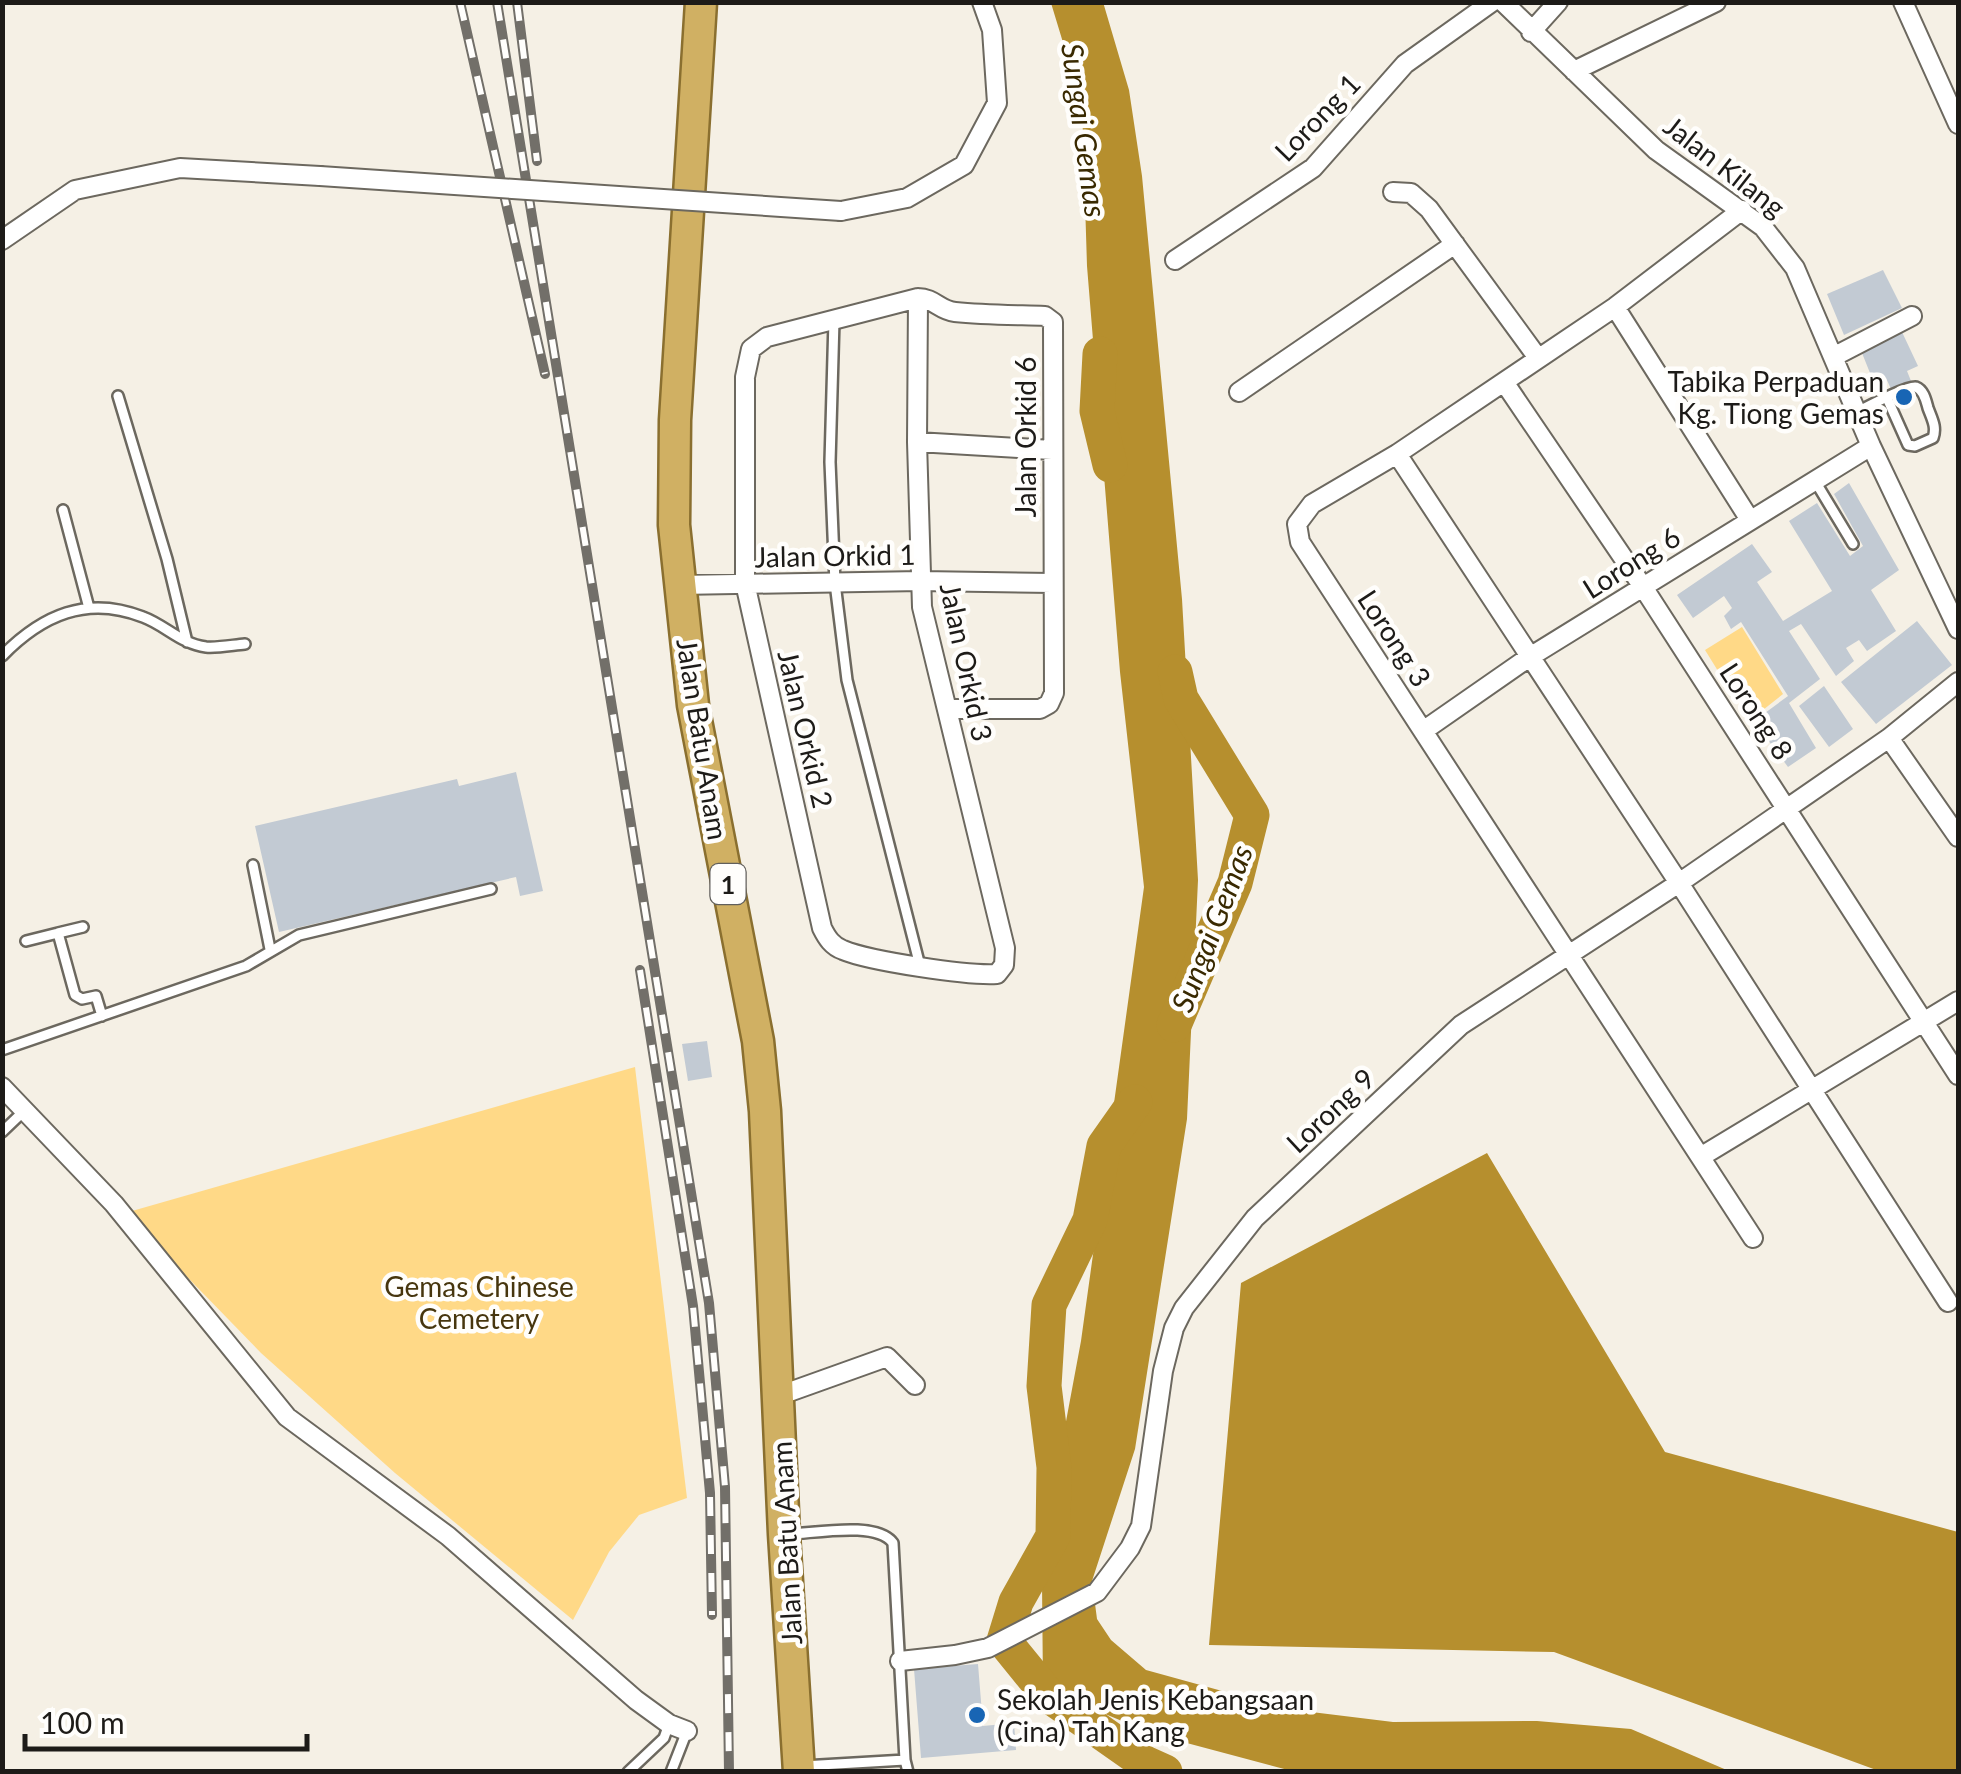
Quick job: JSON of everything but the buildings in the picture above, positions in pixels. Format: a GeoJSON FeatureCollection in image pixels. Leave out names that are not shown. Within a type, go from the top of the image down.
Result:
{"type":"FeatureCollection","features":[{"type":"Feature","properties":{"kind":"highway","name":"Jalan Batu Anam"},"geometry":{"type":"LineString","coordinates":[[701,2],[675,420],[674,525],[693,705],[758,1041],[765,1111],[799,1769]]}},
{"type":"Feature","properties":{"kind":"street"},"geometry":{"type":"LineString","coordinates":[[2,240],[75,190],[180,168],[840,210],[907,198],[964,165],[998,103],[992,30],[982,2]]}},
{"type":"Feature","properties":{"kind":"street","name":"Lorong 1"},"geometry":{"type":"LineString","coordinates":[[1175,260],[1313,168],[1405,64],[1492,2]]}},
{"type":"Feature","properties":{"kind":"street","name":"Jalan Kilang"},"geometry":{"type":"LineString","coordinates":[[1503,2],[1656,150],[1763,227],[1795,268],[1958,630]]}},
{"type":"Feature","properties":{"kind":"street"},"geometry":{"type":"LineString","coordinates":[[1531,32],[1558,2]]}},
{"type":"Feature","properties":{"kind":"street"},"geometry":{"type":"LineString","coordinates":[[1574,71],[1716,2]]}},
{"type":"Feature","properties":{"kind":"street"},"geometry":{"type":"LineString","coordinates":[[1903,2],[1957,116]]}},
{"type":"Feature","properties":{"kind":"street"},"geometry":{"type":"LineString","coordinates":[[1393,192],[1412,193],[1418,198],[1538,358]]}},
{"type":"Feature","properties":{"kind":"street","name":"Lorong 3"},"geometry":{"type":"LineString","coordinates":[[1742,210],[1615,307],[1397,454],[1312,504],[1300,516],[1297,533],[1753,1238]]}},
{"type":"Feature","properties":{"kind":"street"},"geometry":{"type":"LineString","coordinates":[[1239,392],[1456,244]]}},
{"type":"Feature","properties":{"kind":"street"},"geometry":{"type":"LineString","coordinates":[[834,320],[918,298]]}},
{"type":"Feature","properties":{"kind":"street","name":"Jalan Orkid 3"},"geometry":{"type":"LineString","coordinates":[[918,298],[922,607],[1005,948],[1002,972]]}},
{"type":"Feature","properties":{"kind":"street","name":"Jalan Orkid 6"},"geometry":{"type":"LineString","coordinates":[[918,298],[954,312],[1045,316],[1052,320],[1056,682],[1050,704],[1028,711],[947,708]]}},
{"type":"Feature","properties":{"kind":"street"},"geometry":{"type":"LineString","coordinates":[[1615,307],[1750,520]]}},
{"type":"Feature","properties":{"kind":"street"},"geometry":{"type":"LineString","coordinates":[[1833,356],[1912,316]]}},
{"type":"Feature","properties":{"kind":"street","name":"Jalan Orkid 2"},"geometry":{"type":"LineString","coordinates":[[834,320],[767,337],[751,349],[744,377],[745,583],[822,928],[840,949],[920,966],[992,975],[1002,972]]}},
{"type":"Feature","properties":{"kind":"street","name":"Lorong 8"},"geometry":{"type":"LineString","coordinates":[[1504,382],[1644,586],[1958,1075]]}},
{"type":"Feature","properties":{"kind":"street"},"geometry":{"type":"LineString","coordinates":[[917,442],[1052,450]]}},
{"type":"Feature","properties":{"kind":"street","name":"Lorong 6"},"geometry":{"type":"LineString","coordinates":[[1422,731],[1528,658],[1872,446]]}},
{"type":"Feature","properties":{"kind":"street"},"geometry":{"type":"LineString","coordinates":[[1397,454],[1948,1302]]}},
{"type":"Feature","properties":{"kind":"street","name":"Jalan Orkid 1"},"geometry":{"type":"LineString","coordinates":[[680,585],[1052,583]]}},
{"type":"Feature","properties":{"kind":"street","name":"Lorong 9"},"geometry":{"type":"LineString","coordinates":[[900,1661],[955,1656],[988,1648],[1097,1592],[1142,1526],[1163,1371],[1184,1308],[1255,1218],[1461,1025],[1889,738],[1958,682]]}},
{"type":"Feature","properties":{"kind":"street"},"geometry":{"type":"LineString","coordinates":[[1889,738],[1958,837]]}},
{"type":"Feature","properties":{"kind":"street"},"geometry":{"type":"LineString","coordinates":[[1702,1156],[1958,1001]]}},
{"type":"Feature","properties":{"kind":"street"},"geometry":{"type":"LineString","coordinates":[[2,1087],[114,1204],[286,1417],[448,1536],[636,1700],[678,1727]]}},
{"type":"Feature","properties":{"kind":"street"},"geometry":{"type":"LineString","coordinates":[[778,1396],[887,1356],[915,1385]]}},
{"type":"Feature","properties":{"kind":"lane"},"geometry":{"type":"LineString","coordinates":[[834,320],[830,462],[834,583],[847,680],[920,966]]}},
{"type":"Feature","properties":{"kind":"lane"},"geometry":{"type":"LineString","coordinates":[[1857,412],[1887,398],[1912,387],[1921,390],[1935,427],[1933,438],[1908,445],[1887,398]]}},
{"type":"Feature","properties":{"kind":"lane"},"geometry":{"type":"LineString","coordinates":[[118,396],[187,642]]}},
{"type":"Feature","properties":{"kind":"lane"},"geometry":{"type":"LineString","coordinates":[[1815,481],[1852,544]]}},
{"type":"Feature","properties":{"kind":"lane"},"geometry":{"type":"LineString","coordinates":[[64,510],[89,608]]}},
{"type":"Feature","properties":{"kind":"lane"},"geometry":{"type":"LineString","coordinates":[[2,656],[18,640],[75,608],[142,616],[187,642],[208,648],[245,644]]}},
{"type":"Feature","properties":{"kind":"lane"},"geometry":{"type":"LineString","coordinates":[[253,866],[270,950]]}},
{"type":"Feature","properties":{"kind":"lane"},"geometry":{"type":"LineString","coordinates":[[2,1050],[246,966],[270,950],[316,930],[491,889]]}},
{"type":"Feature","properties":{"kind":"lane"},"geometry":{"type":"LineString","coordinates":[[26,941],[83,926]]}},
{"type":"Feature","properties":{"kind":"lane"},"geometry":{"type":"LineString","coordinates":[[58,933],[75,994],[82,999],[96,996],[102,1016]]}},
{"type":"Feature","properties":{"kind":"lane"},"geometry":{"type":"LineString","coordinates":[[2,1132],[24,1110]]}},
{"type":"Feature","properties":{"kind":"lane"},"geometry":{"type":"LineString","coordinates":[[784,1534],[875,1530],[889,1537],[894,1550],[908,1772]]}},
{"type":"Feature","properties":{"kind":"lane"},"geometry":{"type":"LineString","coordinates":[[628,1772],[678,1727]]}},
{"type":"Feature","properties":{"kind":"lane"},"geometry":{"type":"LineString","coordinates":[[671,1772],[678,1727]]}},
{"type":"Feature","properties":{"kind":"lane"},"geometry":{"type":"LineString","coordinates":[[799,1769],[905,1760]]}},
{"type":"Feature","properties":{"kind":"green space"},"geometry":{"type":"Polygon","coordinates":[[[1742,627],[1783,694],[1749,721],[1705,650],[1742,627]]]}},
{"type":"Feature","properties":{"kind":"green space","name":"Gemas Chinese Cemetery"},"geometry":{"type":"Polygon","coordinates":[[[635,1067],[687,1498],[639,1515],[609,1552],[573,1620],[395,1473],[261,1353],[125,1213],[635,1067]]]}},
{"type":"Feature","properties":{"kind":"water"},"geometry":{"type":"Polygon","coordinates":[[[1103,2],[1129,90],[1142,176],[1182,599],[1198,880],[1187,1119],[1135,1449],[1092,1581],[1097,1619],[1111,1640],[1146,1670],[1287,1709],[1393,1722],[1537,1721],[1631,1729],[1729,1771],[1288,1770],[1153,1734],[1043,1688],[1042,1583],[1056,1475],[1081,1341],[1144,887],[1120,672],[1087,266],[1082,105],[1051,3],[1103,2]]]}},
{"type":"Feature","properties":{"kind":"water"},"geometry":{"type":"Polygon","coordinates":[[[1487,1153],[1665,1452],[1958,1532],[1958,1771],[1879,1771],[1554,1652],[1209,1645],[1241,1283],[1487,1153]]]}},
{"type":"Feature","properties":{"kind":"waterway","name":"Sungai Gemas"},"geometry":{"type":"LineString","coordinates":[[1100,354],[1097,411],[1110,465]]}},
{"type":"Feature","properties":{"kind":"waterway","name":"Sungai Gemas"},"geometry":{"type":"LineString","coordinates":[[1174,1025],[1235,883],[1252,815],[1181,699],[1175,672]]}},
{"type":"Feature","properties":{"kind":"waterway","name":"Sungai Gemas"},"geometry":{"type":"LineString","coordinates":[[1135,1102],[1104,1146],[1090,1220],[1049,1305],[1044,1386],[1054,1467],[1053,1536],[1016,1602],[1004,1641],[1048,1695],[1145,1763],[1165,1772]]}},
{"type":"Feature","properties":{"kind":"railway"},"geometry":{"type":"LineString","coordinates":[[460,2],[545,374]]}},
{"type":"Feature","properties":{"kind":"railway"},"geometry":{"type":"LineString","coordinates":[[497,2],[709,1303],[725,1487],[729,1772]]}},
{"type":"Feature","properties":{"kind":"railway"},"geometry":{"type":"LineString","coordinates":[[517,2],[537,161]]}},
{"type":"Feature","properties":{"kind":"railway"},"geometry":{"type":"LineString","coordinates":[[640,970],[693,1306],[710,1493],[712,1615]]}},
{"type":"Feature","properties":{"kind":"place","name":"Tabika Perpaduan Kg. Tiong Gemas"},"geometry":{"type":"Point","coordinates":[1904,397]}},
{"type":"Feature","properties":{"kind":"place","name":"Sekolah Jenis Kebangsaan (Cina) Tah Kang"},"geometry":{"type":"Point","coordinates":[977,1715]}}]}
